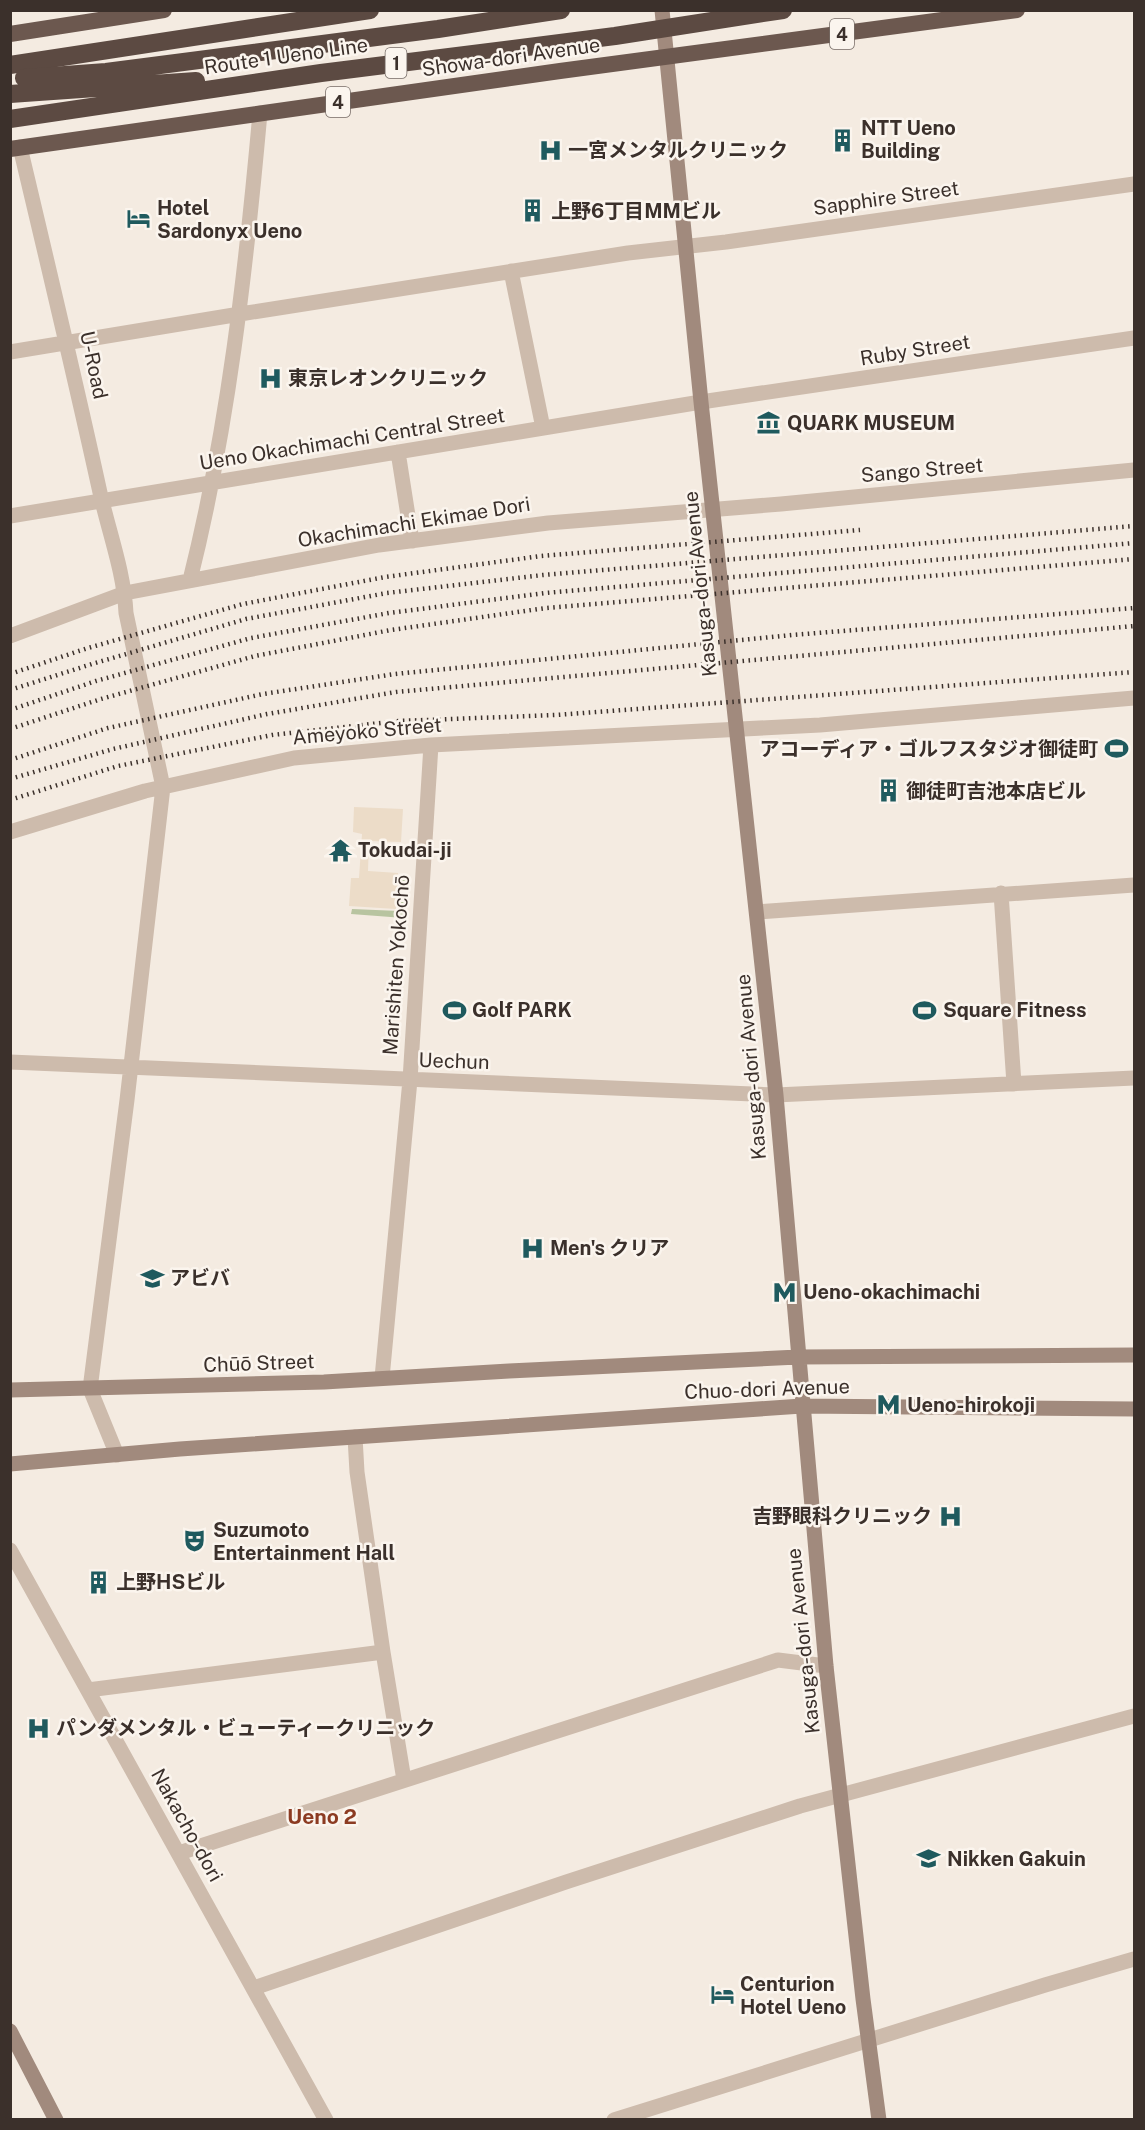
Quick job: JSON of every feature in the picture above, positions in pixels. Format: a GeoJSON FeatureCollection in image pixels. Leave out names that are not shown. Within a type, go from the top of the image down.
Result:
{"type":"FeatureCollection","features":[{"type":"Feature","properties":{"kind":"highway"},"geometry":{"type":"LineString","coordinates":[[10,34],[164,10]]}},
{"type":"Feature","properties":{"kind":"highway","name":"Route 1 Ueno Line"},"geometry":{"type":"LineString","coordinates":[[10,65],[370,10]]}},
{"type":"Feature","properties":{"kind":"highway"},"geometry":{"type":"LineString","coordinates":[[17,78],[129,69],[438,29],[561,10]]}},
{"type":"Feature","properties":{"kind":"highway","name":"Route 1 Ueno Line"},"geometry":{"type":"LineString","coordinates":[[10,119],[321,73],[604,38],[783,10]]}},
{"type":"Feature","properties":{"kind":"highway","name":"Showa-dori Avenue"},"geometry":{"type":"LineString","coordinates":[[15,148],[1017,10]]}},
{"type":"Feature","properties":{"kind":"highway"},"geometry":{"type":"LineString","coordinates":[[10,94],[321,73]]}},
{"type":"Feature","properties":{"kind":"main road","name":"Kasuga-dori Avenue"},"geometry":{"type":"LineString","coordinates":[[662,10],[701,402],[776,1095],[826,1666],[879,2120]]}},
{"type":"Feature","properties":{"kind":"main road","name":"Chuo-dori Avenue"},"geometry":{"type":"LineString","coordinates":[[382,1378],[798,1357],[1134,1355]]}},
{"type":"Feature","properties":{"kind":"main road","name":"Chūō Street"},"geometry":{"type":"LineString","coordinates":[[10,1390],[324,1382],[382,1378]]}},
{"type":"Feature","properties":{"kind":"main road","name":"Chuo-dori Avenue"},"geometry":{"type":"LineString","coordinates":[[802,1406],[1134,1409]]}},
{"type":"Feature","properties":{"kind":"main road"},"geometry":{"type":"LineString","coordinates":[[10,1464],[802,1406]]}},
{"type":"Feature","properties":{"kind":"main road"},"geometry":{"type":"LineString","coordinates":[[10,2031],[56,2120]]}},
{"type":"Feature","properties":{"kind":"street"},"geometry":{"type":"LineString","coordinates":[[190,580],[211,484],[240,314],[260,113]]}},
{"type":"Feature","properties":{"kind":"street","name":"U-Road"},"geometry":{"type":"LineString","coordinates":[[15,148],[68,343],[102,501],[125,593],[126,613],[163,787],[131,1066],[90,1389]]}},
{"type":"Feature","properties":{"kind":"street","name":"Sapphire Street"},"geometry":{"type":"LineString","coordinates":[[10,352],[510,271],[1134,184]]}},
{"type":"Feature","properties":{"kind":"street"},"geometry":{"type":"LineString","coordinates":[[510,271],[543,428]]}},
{"type":"Feature","properties":{"kind":"street","name":"Ruby Street"},"geometry":{"type":"LineString","coordinates":[[701,402],[1134,338]]}},
{"type":"Feature","properties":{"kind":"street","name":"Ueno Okachimachi Central Street"},"geometry":{"type":"LineString","coordinates":[[10,516],[701,402]]}},
{"type":"Feature","properties":{"kind":"street"},"geometry":{"type":"LineString","coordinates":[[398,453],[412,541]]}},
{"type":"Feature","properties":{"kind":"street","name":"Sango Street"},"geometry":{"type":"LineString","coordinates":[[713,509],[1134,470]]}},
{"type":"Feature","properties":{"kind":"street","name":"Okachimachi Ekimae Dori"},"geometry":{"type":"LineString","coordinates":[[10,636],[125,593],[190,580],[412,541],[548,523],[713,509]]}},
{"type":"Feature","properties":{"kind":"street","name":"Ameyoko Street"},"geometry":{"type":"LineString","coordinates":[[10,832],[108,801],[294,758],[431,745],[737,730],[972,713],[1134,698]]}},
{"type":"Feature","properties":{"kind":"street","name":"Marishiten Yokochō"},"geometry":{"type":"LineString","coordinates":[[382,1378],[410,1080],[431,745]]}},
{"type":"Feature","properties":{"kind":"street"},"geometry":{"type":"LineString","coordinates":[[757,912],[1134,885]]}},
{"type":"Feature","properties":{"kind":"street"},"geometry":{"type":"LineString","coordinates":[[1001,893],[1014,1084]]}},
{"type":"Feature","properties":{"kind":"street","name":"Uechun"},"geometry":{"type":"LineString","coordinates":[[10,1062],[776,1095],[1134,1078]]}},
{"type":"Feature","properties":{"kind":"street"},"geometry":{"type":"LineString","coordinates":[[90,1389],[117,1455]]}},
{"type":"Feature","properties":{"kind":"street"},"geometry":{"type":"LineString","coordinates":[[356,1437],[357,1472],[404,1780]]}},
{"type":"Feature","properties":{"kind":"street","name":"Nakacho-dori"},"geometry":{"type":"LineString","coordinates":[[10,1550],[326,2120]]}},
{"type":"Feature","properties":{"kind":"street"},"geometry":{"type":"LineString","coordinates":[[88,1690],[383,1652]]}},
{"type":"Feature","properties":{"kind":"street"},"geometry":{"type":"LineString","coordinates":[[179,1853],[778,1660],[826,1666]]}},
{"type":"Feature","properties":{"kind":"street"},"geometry":{"type":"LineString","coordinates":[[254,1988],[566,1882],[801,1806],[1134,1716]]}},
{"type":"Feature","properties":{"kind":"street"},"geometry":{"type":"LineString","coordinates":[[614,2120],[1134,1959]]}},
{"type":"Feature","properties":{"kind":"green space"},"geometry":{"type":"Polygon","coordinates":[[[401,875],[407,875],[404,918],[351,914],[352,909],[399,911],[401,875]]]}},
{"type":"Feature","properties":{"kind":"shaded area"},"geometry":{"type":"Polygon","coordinates":[[[354,807],[403,809],[401,842],[369,841],[368,871],[398,873],[396,909],[349,906],[351,878],[359,878],[362,834],[353,832],[354,807]]]}},
{"type":"Feature","properties":{"kind":"railway"},"geometry":{"type":"LineString","coordinates":[[10,690],[246,619],[387,593],[543,575],[1134,526]]}},
{"type":"Feature","properties":{"kind":"railway"},"geometry":{"type":"LineString","coordinates":[[10,674],[88,648],[243,604],[385,577],[541,556],[860,530]]}},
{"type":"Feature","properties":{"kind":"railway"},"geometry":{"type":"LineString","coordinates":[[10,710],[96,681],[251,638],[389,613],[545,593],[1134,543]]}},
{"type":"Feature","properties":{"kind":"railway"},"geometry":{"type":"LineString","coordinates":[[10,729],[101,699],[255,656],[391,630],[546,608],[1134,559]]}},
{"type":"Feature","properties":{"kind":"railway"},"geometry":{"type":"LineString","coordinates":[[10,760],[108,728],[263,694],[395,674],[792,635],[1134,608]]}},
{"type":"Feature","properties":{"kind":"railway"},"geometry":{"type":"LineString","coordinates":[[10,779],[113,749],[267,714],[396,692],[1134,626]]}},
{"type":"Feature","properties":{"kind":"railway"},"geometry":{"type":"LineString","coordinates":[[10,800],[118,766],[272,735],[399,721],[556,715],[1134,672]]}},
{"type":"Feature","properties":{"kind":"place","name":"NTT Ueno Building"},"geometry":{"type":"Point","coordinates":[843,140]}},
{"type":"Feature","properties":{"kind":"place","name":"一宮メンタルクリニック"},"geometry":{"type":"Point","coordinates":[550,150]}},
{"type":"Feature","properties":{"kind":"place","name":"上野6丁目MMビル"},"geometry":{"type":"Point","coordinates":[533,211]}},
{"type":"Feature","properties":{"kind":"place","name":"Hotel Sardonyx Ueno"},"geometry":{"type":"Point","coordinates":[139,219]}},
{"type":"Feature","properties":{"kind":"place","name":"東京レオンクリニック"},"geometry":{"type":"Point","coordinates":[270,378]}},
{"type":"Feature","properties":{"kind":"place","name":"QUARK MUSEUM"},"geometry":{"type":"Point","coordinates":[769,423]}},
{"type":"Feature","properties":{"kind":"place","name":"アコーディア・ゴルフスタジオ御徒町"},"geometry":{"type":"Point","coordinates":[1116,749]}},
{"type":"Feature","properties":{"kind":"place","name":"御徒町吉池本店ビル"},"geometry":{"type":"Point","coordinates":[888,791]}},
{"type":"Feature","properties":{"kind":"place","name":"Tokudai-ji"},"geometry":{"type":"Point","coordinates":[340,850]}},
{"type":"Feature","properties":{"kind":"place","name":"Golf PARK"},"geometry":{"type":"Point","coordinates":[454,1010]}},
{"type":"Feature","properties":{"kind":"place","name":"Square Fitness"},"geometry":{"type":"Point","coordinates":[925,1010]}},
{"type":"Feature","properties":{"kind":"place","name":"Men's クリア"},"geometry":{"type":"Point","coordinates":[532,1248]}},
{"type":"Feature","properties":{"kind":"place","name":"アビバ"},"geometry":{"type":"Point","coordinates":[152,1278]}},
{"type":"Feature","properties":{"kind":"place","name":"Ueno-okachimachi"},"geometry":{"type":"Point","coordinates":[785,1292]}},
{"type":"Feature","properties":{"kind":"place","name":"Ueno-hirokoji"},"geometry":{"type":"Point","coordinates":[889,1405]}},
{"type":"Feature","properties":{"kind":"place","name":"吉野眼科クリニック"},"geometry":{"type":"Point","coordinates":[950,1516]}},
{"type":"Feature","properties":{"kind":"place","name":"Suzumoto Entertainment Hall"},"geometry":{"type":"Point","coordinates":[195,1541]}},
{"type":"Feature","properties":{"kind":"place","name":"上野HSビル"},"geometry":{"type":"Point","coordinates":[98,1582]}},
{"type":"Feature","properties":{"kind":"place","name":"パンダメンタル・ビューティークリニック"},"geometry":{"type":"Point","coordinates":[38,1728]}},
{"type":"Feature","properties":{"kind":"place","name":"Nikken Gakuin"},"geometry":{"type":"Point","coordinates":[929,1859]}},
{"type":"Feature","properties":{"kind":"place","name":"Centurion Hotel Ueno"},"geometry":{"type":"Point","coordinates":[722,1995]}},
{"type":"Feature","properties":{"kind":"district","name":"Ueno 2"},"geometry":{"type":"Point","coordinates":[322,1816]}}]}
